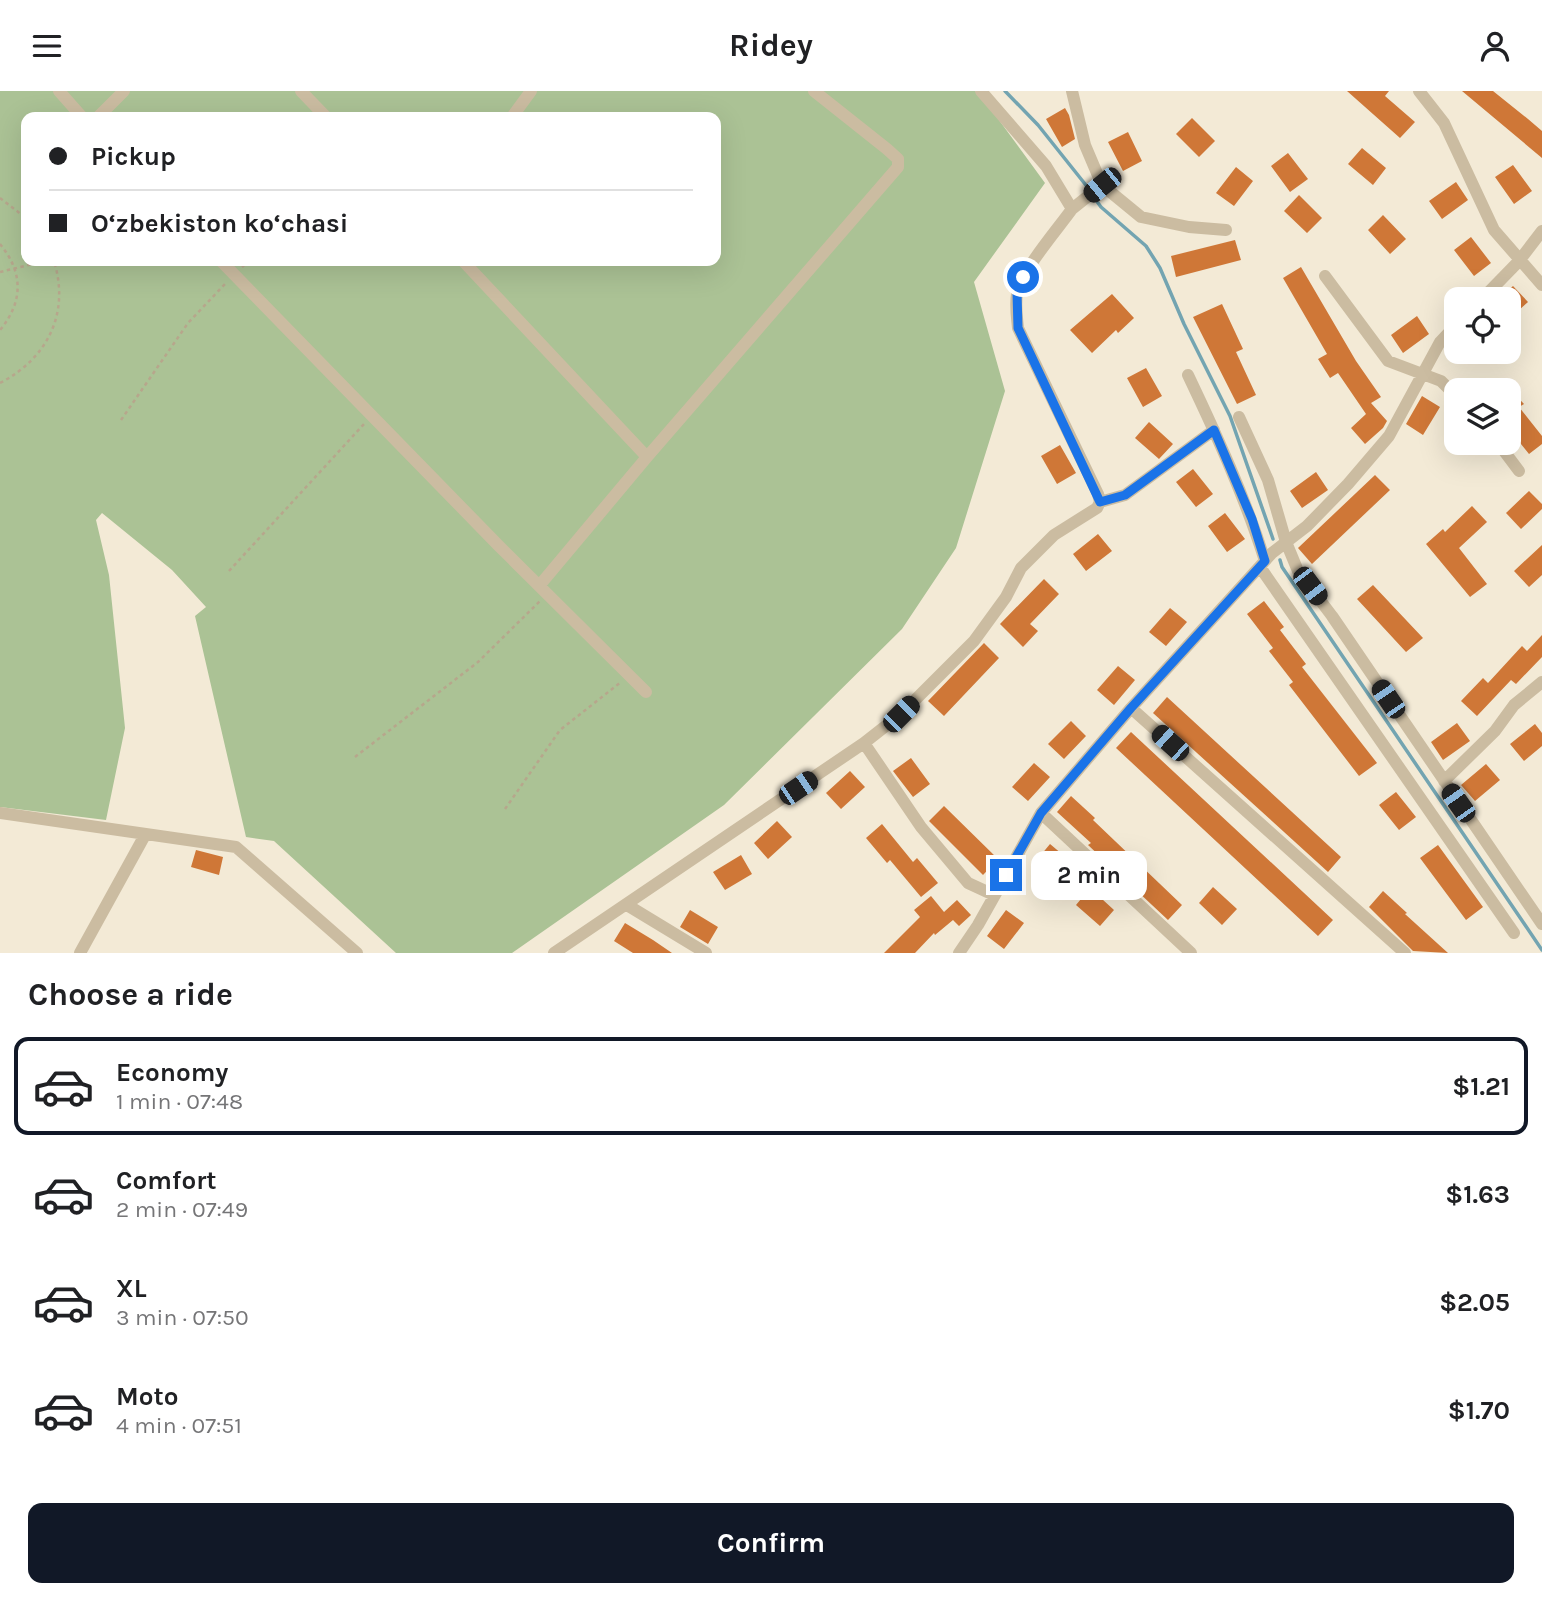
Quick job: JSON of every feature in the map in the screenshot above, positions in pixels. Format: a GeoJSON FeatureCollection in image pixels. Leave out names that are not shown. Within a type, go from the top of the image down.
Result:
{"type":"FeatureCollection","features":[{"type":"Feature","properties":{"kind":"street"},"geometry":{"type":"LineString","coordinates":[[59,91],[78,112]]}},
{"type":"Feature","properties":{"kind":"street"},"geometry":{"type":"LineString","coordinates":[[103,112],[124,91]]}},
{"type":"Feature","properties":{"kind":"street"},"geometry":{"type":"LineString","coordinates":[[301,91],[321,112]]}},
{"type":"Feature","properties":{"kind":"street"},"geometry":{"type":"LineString","coordinates":[[516,112],[531,91]]}},
{"type":"Feature","properties":{"kind":"street"},"geometry":{"type":"LineString","coordinates":[[543,590],[647,457],[898,167],[898,159],[887,149],[814,91]]}},
{"type":"Feature","properties":{"kind":"street"},"geometry":{"type":"LineString","coordinates":[[981,91],[1046,166],[1072,209]]}},
{"type":"Feature","properties":{"kind":"street"},"geometry":{"type":"LineString","coordinates":[[1072,91],[1085,145],[1102,185],[1142,217],[1189,227],[1226,230]]}},
{"type":"Feature","properties":{"kind":"street"},"geometry":{"type":"LineString","coordinates":[[1419,91],[1444,124],[1493,230],[1542,285]]}},
{"type":"Feature","properties":{"kind":"street"},"geometry":{"type":"LineString","coordinates":[[1100,502],[1018,328],[1017,293],[1023,277],[1072,209],[1102,185]]}},
{"type":"Feature","properties":{"kind":"street"},"geometry":{"type":"LineString","coordinates":[[1494,287],[1542,232]]}},
{"type":"Feature","properties":{"kind":"street"},"geometry":{"type":"LineString","coordinates":[[226,266],[646,692]]}},
{"type":"Feature","properties":{"kind":"street"},"geometry":{"type":"LineString","coordinates":[[468,266],[647,457]]}},
{"type":"Feature","properties":{"kind":"street"},"geometry":{"type":"LineString","coordinates":[[1325,276],[1388,361],[1444,384]]}},
{"type":"Feature","properties":{"kind":"street"},"geometry":{"type":"LineString","coordinates":[[958,953],[978,925],[1041,813],[1131,708],[1262,564],[1307,526],[1348,485],[1389,436],[1421,373],[1444,338]]}},
{"type":"Feature","properties":{"kind":"street"},"geometry":{"type":"LineString","coordinates":[[1188,375],[1252,519],[1262,564],[1514,933]]}},
{"type":"Feature","properties":{"kind":"street"},"geometry":{"type":"LineString","coordinates":[[1239,417],[1268,480],[1286,542],[1298,571],[1332,616],[1444,781],[1538,907],[1542,924]]}},
{"type":"Feature","properties":{"kind":"street"},"geometry":{"type":"LineString","coordinates":[[554,953],[864,743],[901,714],[974,642],[1006,597],[1021,568],[1054,535],[1097,508],[1100,502],[1125,495],[1214,430]]}},
{"type":"Feature","properties":{"kind":"street"},"geometry":{"type":"LineString","coordinates":[[1507,455],[1519,471]]}},
{"type":"Feature","properties":{"kind":"street"},"geometry":{"type":"LineString","coordinates":[[1444,781],[1495,731],[1514,705],[1542,683]]}},
{"type":"Feature","properties":{"kind":"street"},"geometry":{"type":"LineString","coordinates":[[1131,708],[1405,953]]}},
{"type":"Feature","properties":{"kind":"street"},"geometry":{"type":"LineString","coordinates":[[864,743],[921,827],[968,883],[995,895]]}},
{"type":"Feature","properties":{"kind":"street"},"geometry":{"type":"LineString","coordinates":[[0,813],[236,847],[357,953]]}},
{"type":"Feature","properties":{"kind":"street"},"geometry":{"type":"LineString","coordinates":[[1041,813],[1191,953]]}},
{"type":"Feature","properties":{"kind":"street"},"geometry":{"type":"LineString","coordinates":[[80,953],[145,835]]}},
{"type":"Feature","properties":{"kind":"street"},"geometry":{"type":"LineString","coordinates":[[627,905],[706,953]]}},
{"type":"Feature","properties":{"kind":"path"},"geometry":{"type":"LineString","coordinates":[[0,198],[21,214]]}},
{"type":"Feature","properties":{"kind":"path"},"geometry":{"type":"LineString","coordinates":[[0,244],[10,257],[18,277],[17,299],[10,319],[0,330]]}},
{"type":"Feature","properties":{"kind":"path"},"geometry":{"type":"LineString","coordinates":[[0,272],[26,266]]}},
{"type":"Feature","properties":{"kind":"path"},"geometry":{"type":"LineString","coordinates":[[0,383],[28,365],[57,322],[61,300],[56,266]]}},
{"type":"Feature","properties":{"kind":"path"},"geometry":{"type":"LineString","coordinates":[[121,420],[188,323],[243,266]]}},
{"type":"Feature","properties":{"kind":"path"},"geometry":{"type":"LineString","coordinates":[[229,571],[372,415]]}},
{"type":"Feature","properties":{"kind":"path"},"geometry":{"type":"LineString","coordinates":[[355,757],[478,662],[543,590]]}},
{"type":"Feature","properties":{"kind":"path"},"geometry":{"type":"LineString","coordinates":[[505,809],[560,730],[629,675]]}},
{"type":"Feature","properties":{"kind":"green space"},"geometry":{"type":"Polygon","coordinates":[[[0,91],[975,91],[988,105],[1045,183],[974,282],[1005,391],[956,548],[902,629],[724,805],[512,953],[396,953],[274,841],[246,837],[195,616],[206,607],[172,570],[102,513],[96,520],[109,575],[125,728],[106,820],[0,807],[0,91]]]}},
{"type":"Feature","properties":{"kind":"building"},"geometry":{"type":"Polygon","coordinates":[[[1347,91],[1389,91],[1385,96],[1415,122],[1400,138],[1347,91]]]}},
{"type":"Feature","properties":{"kind":"building"},"geometry":{"type":"Polygon","coordinates":[[[1462,91],[1493,91],[1528,119],[1542,131],[1542,158],[1462,91]]]}},
{"type":"Feature","properties":{"kind":"building"},"geometry":{"type":"Polygon","coordinates":[[[1065,108],[1075,139],[1062,147],[1046,119],[1065,108]]]}},
{"type":"Feature","properties":{"kind":"building"},"geometry":{"type":"Polygon","coordinates":[[[1192,118],[1215,141],[1199,157],[1176,134],[1192,118]]]}},
{"type":"Feature","properties":{"kind":"building"},"geometry":{"type":"Polygon","coordinates":[[[1128,132],[1142,161],[1123,171],[1108,142],[1128,132]]]}},
{"type":"Feature","properties":{"kind":"building"},"geometry":{"type":"Polygon","coordinates":[[[1362,148],[1386,168],[1373,185],[1348,164],[1362,148]]]}},
{"type":"Feature","properties":{"kind":"building"},"geometry":{"type":"Polygon","coordinates":[[[1288,153],[1308,179],[1290,192],[1271,166],[1288,153]]]}},
{"type":"Feature","properties":{"kind":"building"},"geometry":{"type":"Polygon","coordinates":[[[1513,165],[1532,191],[1514,204],[1495,177],[1513,165]]]}},
{"type":"Feature","properties":{"kind":"building"},"geometry":{"type":"Polygon","coordinates":[[[1236,167],[1253,181],[1234,206],[1216,193],[1236,167]]]}},
{"type":"Feature","properties":{"kind":"building"},"geometry":{"type":"Polygon","coordinates":[[[1456,182],[1468,200],[1442,219],[1429,201],[1456,182]]]}},
{"type":"Feature","properties":{"kind":"building"},"geometry":{"type":"Polygon","coordinates":[[[1299,195],[1322,218],[1307,233],[1284,211],[1299,195]]]}},
{"type":"Feature","properties":{"kind":"building"},"geometry":{"type":"Polygon","coordinates":[[[1383,215],[1406,239],[1390,254],[1368,230],[1383,215]]]}},
{"type":"Feature","properties":{"kind":"building"},"geometry":{"type":"Polygon","coordinates":[[[1471,237],[1491,263],[1474,276],[1454,250],[1471,237]]]}},
{"type":"Feature","properties":{"kind":"building"},"geometry":{"type":"Polygon","coordinates":[[[1235,240],[1241,260],[1176,277],[1171,256],[1235,240]]]}},
{"type":"Feature","properties":{"kind":"building"},"geometry":{"type":"Polygon","coordinates":[[[1301,267],[1356,361],[1381,397],[1371,403],[1387,421],[1365,444],[1351,428],[1366,414],[1338,373],[1330,378],[1318,359],[1327,354],[1283,278],[1301,267]]]}},
{"type":"Feature","properties":{"kind":"building"},"geometry":{"type":"Polygon","coordinates":[[[1112,294],[1134,318],[1118,333],[1116,330],[1092,353],[1070,330],[1112,294]]]}},
{"type":"Feature","properties":{"kind":"building"},"geometry":{"type":"Polygon","coordinates":[[[1521,295],[1528,302],[1521,308],[1521,295]]]}},
{"type":"Feature","properties":{"kind":"building"},"geometry":{"type":"Polygon","coordinates":[[[1222,304],[1243,349],[1236,352],[1256,395],[1237,404],[1193,317],[1222,304]]]}},
{"type":"Feature","properties":{"kind":"building"},"geometry":{"type":"Polygon","coordinates":[[[1417,316],[1429,334],[1403,353],[1391,335],[1417,316]]]}},
{"type":"Feature","properties":{"kind":"building"},"geometry":{"type":"Polygon","coordinates":[[[1146,368],[1162,396],[1143,407],[1127,378],[1146,368]]]}},
{"type":"Feature","properties":{"kind":"building"},"geometry":{"type":"Polygon","coordinates":[[[1422,396],[1440,407],[1423,435],[1406,424],[1422,396]]]}},
{"type":"Feature","properties":{"kind":"building"},"geometry":{"type":"Polygon","coordinates":[[[1521,410],[1542,436],[1542,444],[1529,454],[1521,444],[1521,410]]]}},
{"type":"Feature","properties":{"kind":"building"},"geometry":{"type":"Polygon","coordinates":[[[1149,422],[1173,444],[1159,459],[1135,438],[1149,422]]]}},
{"type":"Feature","properties":{"kind":"building"},"geometry":{"type":"Polygon","coordinates":[[[1060,445],[1076,473],[1057,484],[1041,456],[1060,445]]]}},
{"type":"Feature","properties":{"kind":"building"},"geometry":{"type":"Polygon","coordinates":[[[1193,469],[1213,494],[1196,507],[1176,482],[1193,469]]]}},
{"type":"Feature","properties":{"kind":"building"},"geometry":{"type":"Polygon","coordinates":[[[1316,472],[1328,490],[1302,508],[1290,491],[1316,472]]]}},
{"type":"Feature","properties":{"kind":"building"},"geometry":{"type":"Polygon","coordinates":[[[1375,475],[1390,490],[1312,564],[1298,548],[1375,475]]]}},
{"type":"Feature","properties":{"kind":"building"},"geometry":{"type":"Polygon","coordinates":[[[1529,491],[1542,504],[1542,509],[1521,529],[1506,513],[1529,491]]]}},
{"type":"Feature","properties":{"kind":"building"},"geometry":{"type":"Polygon","coordinates":[[[1472,506],[1487,522],[1459,548],[1487,584],[1470,597],[1426,544],[1443,529],[1445,532],[1472,506]]]}},
{"type":"Feature","properties":{"kind":"building"},"geometry":{"type":"Polygon","coordinates":[[[1225,513],[1245,539],[1227,552],[1208,526],[1225,513]]]}},
{"type":"Feature","properties":{"kind":"building"},"geometry":{"type":"Polygon","coordinates":[[[1098,534],[1112,551],[1086,571],[1073,554],[1098,534]]]}},
{"type":"Feature","properties":{"kind":"building"},"geometry":{"type":"Polygon","coordinates":[[[1542,545],[1542,575],[1529,587],[1514,571],[1542,545]]]}},
{"type":"Feature","properties":{"kind":"building"},"geometry":{"type":"Polygon","coordinates":[[[1044,579],[1059,594],[1030,624],[1038,631],[1023,647],[1000,624],[1044,579]]]}},
{"type":"Feature","properties":{"kind":"building"},"geometry":{"type":"Polygon","coordinates":[[[1373,585],[1423,638],[1406,652],[1357,599],[1373,585]]]}},
{"type":"Feature","properties":{"kind":"building"},"geometry":{"type":"Polygon","coordinates":[[[1264,601],[1284,627],[1280,630],[1306,664],[1302,667],[1377,763],[1359,776],[1289,685],[1293,682],[1269,651],[1273,648],[1247,614],[1264,601]]]}},
{"type":"Feature","properties":{"kind":"building"},"geometry":{"type":"Polygon","coordinates":[[[1170,608],[1187,622],[1166,646],[1149,632],[1170,608]]]}},
{"type":"Feature","properties":{"kind":"building"},"geometry":{"type":"Polygon","coordinates":[[[1542,635],[1542,657],[1516,684],[1511,680],[1477,716],[1461,701],[1483,678],[1488,683],[1522,646],[1527,651],[1542,635]]]}},
{"type":"Feature","properties":{"kind":"building"},"geometry":{"type":"Polygon","coordinates":[[[984,643],[999,658],[944,716],[928,701],[984,643]]]}},
{"type":"Feature","properties":{"kind":"building"},"geometry":{"type":"Polygon","coordinates":[[[1118,666],[1135,680],[1114,705],[1097,690],[1118,666]]]}},
{"type":"Feature","properties":{"kind":"building"},"geometry":{"type":"Polygon","coordinates":[[[1167,697],[1341,857],[1328,872],[1153,713],[1167,697]]]}},
{"type":"Feature","properties":{"kind":"building"},"geometry":{"type":"Polygon","coordinates":[[[1071,721],[1086,736],[1064,759],[1048,744],[1071,721]]]}},
{"type":"Feature","properties":{"kind":"building"},"geometry":{"type":"Polygon","coordinates":[[[1457,723],[1470,741],[1443,760],[1431,742],[1457,723]]]}},
{"type":"Feature","properties":{"kind":"building"},"geometry":{"type":"Polygon","coordinates":[[[1535,724],[1542,733],[1542,746],[1524,761],[1510,744],[1535,724]]]}},
{"type":"Feature","properties":{"kind":"building"},"geometry":{"type":"Polygon","coordinates":[[[1131,732],[1333,920],[1318,936],[1116,748],[1131,732]]]}},
{"type":"Feature","properties":{"kind":"building"},"geometry":{"type":"Polygon","coordinates":[[[911,758],[930,784],[913,797],[893,771],[911,758]]]}},
{"type":"Feature","properties":{"kind":"building"},"geometry":{"type":"Polygon","coordinates":[[[1034,763],[1050,777],[1028,801],[1012,787],[1034,763]]]}},
{"type":"Feature","properties":{"kind":"building"},"geometry":{"type":"Polygon","coordinates":[[[1486,764],[1500,780],[1475,801],[1461,785],[1486,764]]]}},
{"type":"Feature","properties":{"kind":"building"},"geometry":{"type":"Polygon","coordinates":[[[850,771],[865,787],[841,809],[826,793],[850,771]]]}},
{"type":"Feature","properties":{"kind":"building"},"geometry":{"type":"Polygon","coordinates":[[[1396,792],[1416,817],[1399,830],[1379,805],[1396,792]]]}},
{"type":"Feature","properties":{"kind":"building"},"geometry":{"type":"Polygon","coordinates":[[[1071,796],[1182,905],[1168,920],[1057,812],[1071,796]]]}},
{"type":"Feature","properties":{"kind":"building"},"geometry":{"type":"Polygon","coordinates":[[[944,806],[998,859],[983,875],[929,821],[944,806]]]}},
{"type":"Feature","properties":{"kind":"building"},"geometry":{"type":"Polygon","coordinates":[[[777,821],[792,837],[768,859],[754,843],[777,821]]]}},
{"type":"Feature","properties":{"kind":"building"},"geometry":{"type":"Polygon","coordinates":[[[882,824],[913,862],[917,858],[938,883],[921,897],[890,860],[887,863],[866,838],[882,824]]]}},
{"type":"Feature","properties":{"kind":"building"},"geometry":{"type":"Polygon","coordinates":[[[1050,844],[1075,865],[1061,882],[1036,861],[1050,844]]]}},
{"type":"Feature","properties":{"kind":"building"},"geometry":{"type":"Polygon","coordinates":[[[1438,845],[1483,907],[1466,920],[1420,858],[1438,845]]]}},
{"type":"Feature","properties":{"kind":"building"},"geometry":{"type":"Polygon","coordinates":[[[196,850],[223,857],[219,875],[191,867],[196,850]]]}},
{"type":"Feature","properties":{"kind":"building"},"geometry":{"type":"Polygon","coordinates":[[[741,855],[752,874],[725,890],[713,872],[741,855]]]}},
{"type":"Feature","properties":{"kind":"building"},"geometry":{"type":"Polygon","coordinates":[[[1213,887],[1237,909],[1222,925],[1199,903],[1213,887]]]}},
{"type":"Feature","properties":{"kind":"building"},"geometry":{"type":"Polygon","coordinates":[[[1090,888],[1114,910],[1100,926],[1076,905],[1090,888]]]}},
{"type":"Feature","properties":{"kind":"building"},"geometry":{"type":"Polygon","coordinates":[[[1383,891],[1448,953],[1413,951],[1369,907],[1383,891]]]}},
{"type":"Feature","properties":{"kind":"building"},"geometry":{"type":"Polygon","coordinates":[[[931,896],[944,912],[957,900],[971,915],[959,926],[953,920],[935,935],[934,933],[915,953],[884,953],[920,917],[914,910],[931,896]]]}},
{"type":"Feature","properties":{"kind":"building"},"geometry":{"type":"Polygon","coordinates":[[[690,910],[718,927],[708,944],[680,927],[690,910]]]}},
{"type":"Feature","properties":{"kind":"building"},"geometry":{"type":"Polygon","coordinates":[[[1006,910],[1024,923],[1004,949],[987,936],[1006,910]]]}},
{"type":"Feature","properties":{"kind":"building"},"geometry":{"type":"Polygon","coordinates":[[[625,923],[672,953],[633,953],[614,941],[625,923]]]}},
{"type":"Feature","properties":{"kind":"waterway"},"geometry":{"type":"LineString","coordinates":[[1005,91],[1038,125],[1089,189]]}},
{"type":"Feature","properties":{"kind":"waterway"},"geometry":{"type":"LineString","coordinates":[[1093,196],[1101,207],[1146,246],[1160,268],[1184,324],[1230,416],[1273,539]]}},
{"type":"Feature","properties":{"kind":"waterway"},"geometry":{"type":"LineString","coordinates":[[1280,560],[1282,567],[1542,950]]}},
{"type":"Feature","properties":{"kind":"route"},"geometry":{"type":"LineString","coordinates":[[1006,875],[1041,813],[1131,708],[1265,561],[1252,519],[1214,430],[1125,495],[1100,502],[1018,328],[1017,293],[1023,277]]}}]}
